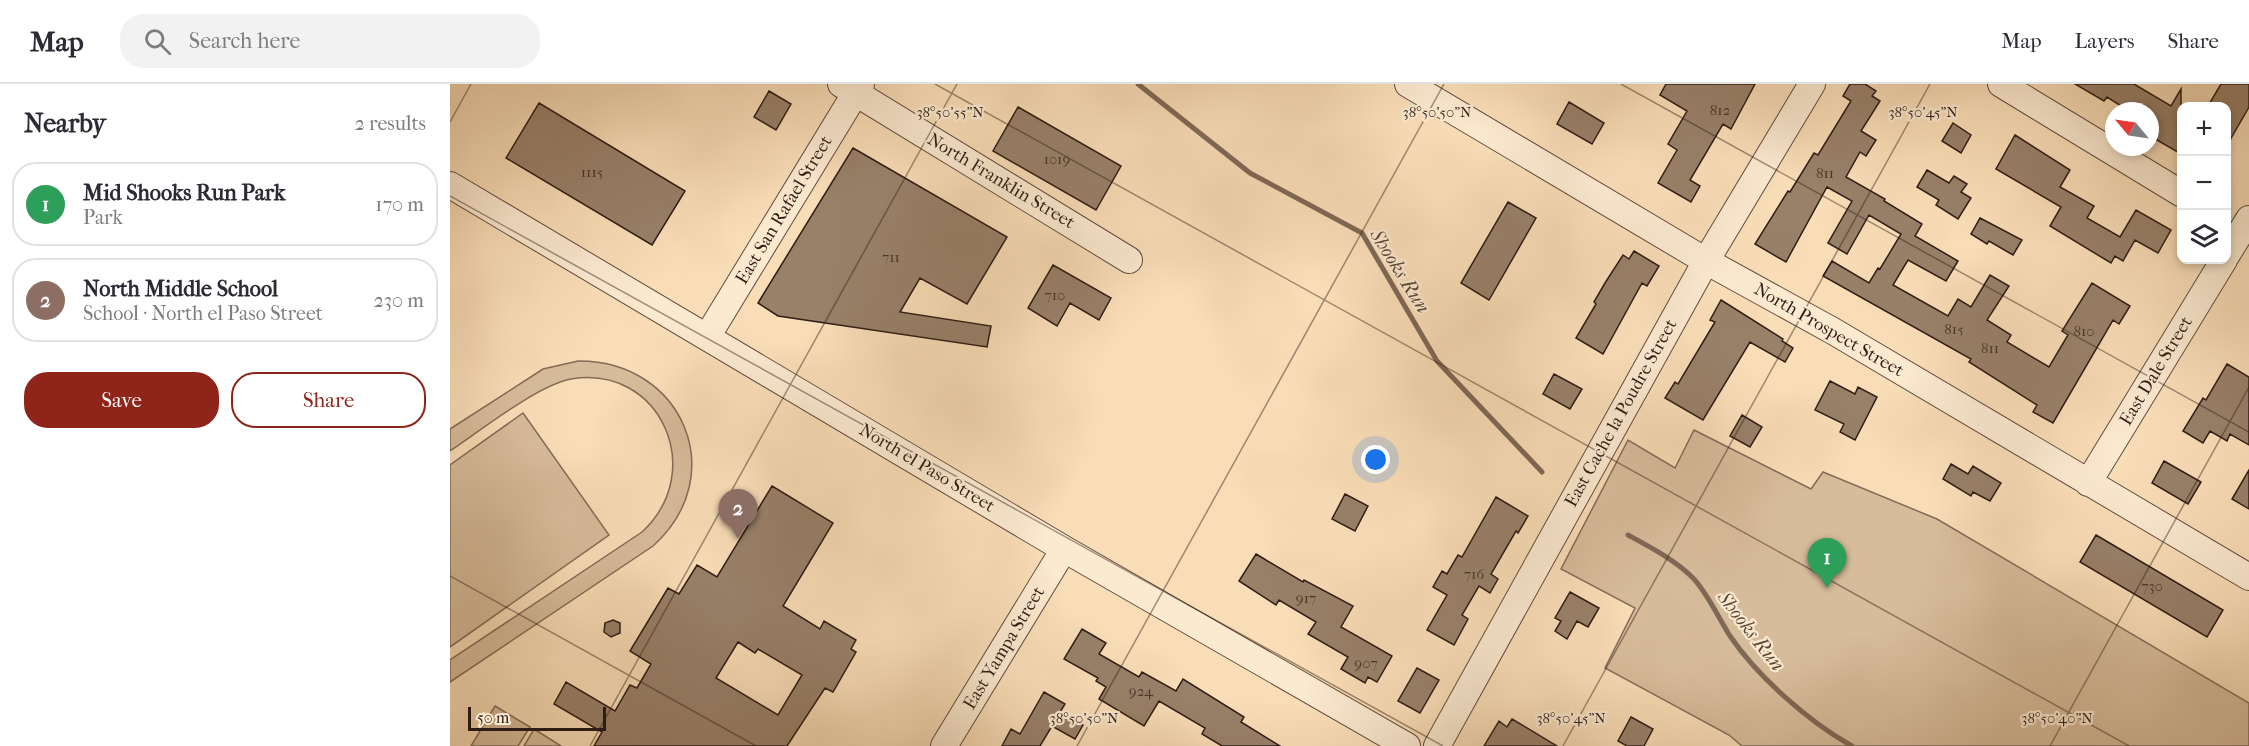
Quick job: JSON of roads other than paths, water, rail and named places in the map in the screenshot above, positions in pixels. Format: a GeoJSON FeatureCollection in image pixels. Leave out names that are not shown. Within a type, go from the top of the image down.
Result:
{"type":"FeatureCollection","features":[{"type":"Feature","properties":{"kind":"street","name":"North Prospect Street"},"geometry":{"type":"LineString","coordinates":[[1408,84],[2249,578]]}},
{"type":"Feature","properties":{"kind":"street","name":"East Cache la Poudre Street"},"geometry":{"type":"LineString","coordinates":[[1437,746],[1706,261],[1812,84]]}},
{"type":"Feature","properties":{"kind":"street"},"geometry":{"type":"LineString","coordinates":[[2001,84],[2177,192]]}},
{"type":"Feature","properties":{"kind":"street","name":"North Franklin Street"},"geometry":{"type":"LineString","coordinates":[[853,87],[1130,260]]}},
{"type":"Feature","properties":{"kind":"street","name":"East San Rafael Street"},"geometry":{"type":"LineString","coordinates":[[707,337],[853,87]]}},
{"type":"Feature","properties":{"kind":"street","name":"North el Paso Street"},"geometry":{"type":"LineString","coordinates":[[450,185],[1064,549],[1407,746]]}},
{"type":"Feature","properties":{"kind":"street","name":"East Dale Street"},"geometry":{"type":"LineString","coordinates":[[2231,247],[2242,227]]}},
{"type":"Feature","properties":{"kind":"street","name":"East Dale Street"},"geometry":{"type":"LineString","coordinates":[[2088,483],[2221,264]]}},
{"type":"Feature","properties":{"kind":"street","name":"East Yampa Street"},"geometry":{"type":"LineString","coordinates":[[944,746],[1064,549]]}},
{"type":"Feature","properties":{"kind":"waterway","name":"Shooks Run"},"geometry":{"type":"LineString","coordinates":[[1138,84],[1250,173],[1362,233],[1437,361],[1542,472]]}},
{"type":"Feature","properties":{"kind":"waterway","name":"Shooks Run"},"geometry":{"type":"LineString","coordinates":[[1628,535],[1686,571],[1708,598],[1730,636],[1755,667],[1802,711],[1852,746]]}},
{"type":"Feature","properties":{"kind":"place","name":"North Middle School"},"geometry":{"type":"Point","coordinates":[738,539]}},
{"type":"Feature","properties":{"kind":"place","name":"Mid Shooks Run Park"},"geometry":{"type":"Point","coordinates":[1827,588]}}]}
